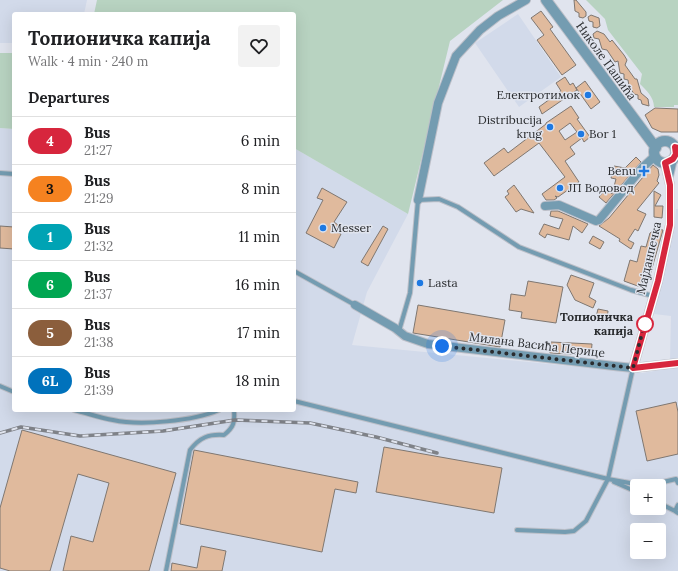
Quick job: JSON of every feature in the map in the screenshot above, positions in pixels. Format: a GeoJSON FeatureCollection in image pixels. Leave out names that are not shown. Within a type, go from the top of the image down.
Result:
{"type":"FeatureCollection","features":[{"type":"Feature","properties":{"kind":"street"},"geometry":{"type":"LineString","coordinates":[[418,200],[438,102],[456,56],[480,30],[498,16],[526,0]]}},
{"type":"Feature","properties":{"kind":"street","name":"Николе Пашића"},"geometry":{"type":"LineString","coordinates":[[546,0],[657,149]]}},
{"type":"Feature","properties":{"kind":"street"},"geometry":{"type":"LineString","coordinates":[[545,206],[559,204],[596,221],[599,220],[657,149],[667,142],[674,155],[659,161],[657,149]]}},
{"type":"Feature","properties":{"kind":"street","name":"Мајданпечка"},"geometry":{"type":"LineString","coordinates":[[633,368],[653,296],[670,225],[669,176],[674,155]]}},
{"type":"Feature","properties":{"kind":"street","name":"Милана Васића Перице"},"geometry":{"type":"LineString","coordinates":[[355,305],[405,336],[428,344],[633,368],[678,363]]}},
{"type":"Feature","properties":{"kind":"lane"},"geometry":{"type":"LineString","coordinates":[[0,173],[12,174]]}},
{"type":"Feature","properties":{"kind":"lane"},"geometry":{"type":"LineString","coordinates":[[399,331],[410,293],[418,200],[439,199],[458,207],[519,247],[631,290],[653,296]]}},
{"type":"Feature","properties":{"kind":"lane"},"geometry":{"type":"LineString","coordinates":[[296,272],[355,305]]}},
{"type":"Feature","properties":{"kind":"lane"},"geometry":{"type":"LineString","coordinates":[[517,530],[565,532],[574,530],[586,521],[608,479],[633,368]]}},
{"type":"Feature","properties":{"kind":"lane"},"geometry":{"type":"LineString","coordinates":[[0,386],[12,391]]}},
{"type":"Feature","properties":{"kind":"lane"},"geometry":{"type":"LineString","coordinates":[[296,401],[608,479],[646,486],[677,480]]}},
{"type":"Feature","properties":{"kind":"lane"},"geometry":{"type":"LineString","coordinates":[[81,412],[114,421],[141,423],[187,418],[214,412]]}},
{"type":"Feature","properties":{"kind":"lane"},"geometry":{"type":"LineString","coordinates":[[166,571],[190,450],[201,438],[214,434],[224,435],[232,429],[235,420],[234,412]]}},
{"type":"Feature","properties":{"kind":"lane"},"geometry":{"type":"LineString","coordinates":[[608,479],[630,489]]}},
{"type":"Feature","properties":{"kind":"lane"},"geometry":{"type":"LineString","coordinates":[[666,507],[676,512],[678,505]]}},
{"type":"Feature","properties":{"kind":"shaded area"},"geometry":{"type":"Polygon","coordinates":[[[0,0],[87,0],[84,12],[12,12],[12,43],[0,43],[0,0]]]}},
{"type":"Feature","properties":{"kind":"shaded area"},"geometry":{"type":"Polygon","coordinates":[[[518,14],[561,77],[519,107],[475,43],[518,14]]]}},
{"type":"Feature","properties":{"kind":"shaded area"},"geometry":{"type":"Polygon","coordinates":[[[0,128],[12,129],[12,412],[296,412],[296,149],[408,214],[367,292],[352,345],[642,373],[678,367],[678,571],[0,571],[0,128]]]}},
{"type":"Feature","properties":{"kind":"shaded area"},"geometry":{"type":"Polygon","coordinates":[[[676,209],[678,209],[678,360],[670,361],[671,316],[654,314],[675,224],[676,209]]]}},
{"type":"Feature","properties":{"kind":"green space"},"geometry":{"type":"Polygon","coordinates":[[[97,0],[503,0],[450,41],[408,214],[296,149],[296,12],[94,12],[97,0]]]}},
{"type":"Feature","properties":{"kind":"green space"},"geometry":{"type":"Polygon","coordinates":[[[586,0],[678,0],[678,105],[674,105],[674,107],[654,107],[651,97],[640,84],[642,74],[608,30],[605,19],[586,0]]]}},
{"type":"Feature","properties":{"kind":"green space"},"geometry":{"type":"Polygon","coordinates":[[[0,53],[12,53],[12,129],[0,128],[0,53]]]}},
{"type":"Feature","properties":{"kind":"building"},"geometry":{"type":"Polygon","coordinates":[[[574,0],[576,0],[586,12],[586,16],[583,18],[579,17],[579,13],[575,11],[574,0]]]}},
{"type":"Feature","properties":{"kind":"building"},"geometry":{"type":"Polygon","coordinates":[[[541,11],[553,27],[550,29],[576,65],[562,75],[537,40],[544,35],[531,18],[541,11]]]}},
{"type":"Feature","properties":{"kind":"building"},"geometry":{"type":"Polygon","coordinates":[[[591,15],[599,18],[600,26],[597,28],[593,27],[593,22],[589,21],[588,17],[591,15]]]}},
{"type":"Feature","properties":{"kind":"building"},"geometry":{"type":"Polygon","coordinates":[[[597,31],[604,34],[610,42],[612,40],[624,55],[627,60],[625,65],[635,79],[637,79],[641,93],[648,99],[649,106],[642,104],[641,100],[638,99],[638,95],[634,94],[629,86],[628,80],[624,79],[624,74],[620,73],[618,61],[615,62],[607,50],[602,49],[599,39],[594,38],[593,34],[597,31]]]}},
{"type":"Feature","properties":{"kind":"building"},"geometry":{"type":"Polygon","coordinates":[[[565,77],[570,85],[573,83],[577,90],[542,114],[539,107],[561,91],[556,83],[565,77]]]}},
{"type":"Feature","properties":{"kind":"building","name":"Електротимок"},"geometry":{"type":"Polygon","coordinates":[[[585,81],[600,102],[591,109],[576,88],[585,81]]]}},
{"type":"Feature","properties":{"kind":"building"},"geometry":{"type":"Polygon","coordinates":[[[571,106],[579,118],[577,119],[590,137],[584,142],[582,138],[570,147],[575,154],[565,161],[579,182],[558,197],[555,196],[557,198],[554,200],[546,200],[542,194],[565,177],[539,143],[494,176],[484,163],[504,148],[508,153],[546,123],[571,106]],[[570,123],[559,131],[565,140],[577,132],[570,123]]]}},
{"type":"Feature","properties":{"kind":"building"},"geometry":{"type":"Polygon","coordinates":[[[655,108],[678,109],[678,132],[661,132],[652,128],[645,115],[655,108]]]}},
{"type":"Feature","properties":{"kind":"building"},"geometry":{"type":"Polygon","coordinates":[[[636,157],[641,162],[606,203],[599,197],[606,189],[612,194],[616,179],[611,178],[614,166],[625,168],[636,157]]]}},
{"type":"Feature","properties":{"kind":"building"},"geometry":{"type":"Polygon","coordinates":[[[653,165],[658,169],[659,175],[657,181],[659,183],[637,210],[646,214],[638,231],[635,229],[628,240],[634,243],[631,249],[619,241],[620,239],[599,226],[609,218],[653,165]]]}},
{"type":"Feature","properties":{"kind":"building"},"geometry":{"type":"Polygon","coordinates":[[[514,185],[534,213],[521,209],[516,212],[505,197],[509,194],[507,191],[514,185]]]}},
{"type":"Feature","properties":{"kind":"building"},"geometry":{"type":"Polygon","coordinates":[[[322,188],[347,202],[334,222],[338,225],[335,231],[341,234],[334,248],[306,233],[323,200],[317,198],[322,188]]]}},
{"type":"Feature","properties":{"kind":"building"},"geometry":{"type":"Polygon","coordinates":[[[654,191],[661,195],[655,206],[663,206],[662,218],[654,217],[654,191]]]}},
{"type":"Feature","properties":{"kind":"building"},"geometry":{"type":"Polygon","coordinates":[[[551,211],[558,211],[588,224],[582,233],[573,226],[569,240],[547,234],[545,238],[539,234],[544,224],[559,229],[563,219],[550,216],[551,211]]]}},
{"type":"Feature","properties":{"kind":"building"},"geometry":{"type":"Polygon","coordinates":[[[0,226],[12,227],[12,249],[0,248],[0,226]]]}},
{"type":"Feature","properties":{"kind":"building"},"geometry":{"type":"Polygon","coordinates":[[[383,226],[388,229],[368,266],[361,262],[383,226]]]}},
{"type":"Feature","properties":{"kind":"building"},"geometry":{"type":"Polygon","coordinates":[[[657,229],[663,230],[646,289],[624,281],[630,260],[637,262],[641,246],[646,247],[650,233],[657,229]]]}},
{"type":"Feature","properties":{"kind":"building"},"geometry":{"type":"Polygon","coordinates":[[[593,236],[604,242],[600,249],[589,243],[593,236]]]}},
{"type":"Feature","properties":{"kind":"building"},"geometry":{"type":"Polygon","coordinates":[[[571,275],[594,283],[589,297],[596,301],[593,308],[575,300],[567,285],[571,275]]]}},
{"type":"Feature","properties":{"kind":"building"},"geometry":{"type":"Polygon","coordinates":[[[528,281],[563,287],[556,323],[521,318],[522,312],[509,310],[511,294],[525,296],[528,281]]]}},
{"type":"Feature","properties":{"kind":"building"},"geometry":{"type":"Polygon","coordinates":[[[418,305],[505,320],[500,347],[413,333],[418,305]]]}},
{"type":"Feature","properties":{"kind":"building"},"geometry":{"type":"Polygon","coordinates":[[[598,309],[608,311],[607,319],[596,317],[598,309]]]}},
{"type":"Feature","properties":{"kind":"building"},"geometry":{"type":"Polygon","coordinates":[[[551,342],[592,344],[591,355],[550,353],[551,342]]]}},
{"type":"Feature","properties":{"kind":"building"},"geometry":{"type":"Polygon","coordinates":[[[676,402],[678,412],[678,454],[647,461],[636,411],[676,402]]]}},
{"type":"Feature","properties":{"kind":"building"},"geometry":{"type":"Polygon","coordinates":[[[22,430],[176,473],[149,571],[63,571],[71,536],[93,542],[109,483],[78,474],[50,571],[10,571],[0,568],[0,508],[22,430]]]}},
{"type":"Feature","properties":{"kind":"building"},"geometry":{"type":"Polygon","coordinates":[[[384,447],[502,468],[494,513],[376,492],[384,447]]]}},
{"type":"Feature","properties":{"kind":"building"},"geometry":{"type":"Polygon","coordinates":[[[194,450],[358,482],[356,493],[335,489],[322,552],[180,524],[194,450]]]}},
{"type":"Feature","properties":{"kind":"building"},"geometry":{"type":"Polygon","coordinates":[[[201,546],[226,551],[222,571],[171,571],[172,563],[197,568],[201,546]]]}},
{"type":"Feature","properties":{"kind":"railway"},"geometry":{"type":"LineString","coordinates":[[0,433],[21,427],[80,436],[163,431],[235,420],[310,423],[376,437],[437,453]]}},
{"type":"Feature","properties":{"kind":"bus line","name":"4"},"geometry":{"type":"LineString","coordinates":[[678,148],[675,147],[676,154],[671,162],[665,163],[670,185],[671,215],[669,235],[658,281],[633,368],[678,363]]}},
{"type":"Feature","properties":{"kind":"place","name":"Електротимок"},"geometry":{"type":"Point","coordinates":[588,95]}},
{"type":"Feature","properties":{"kind":"place","name":"Distribucija krug"},"geometry":{"type":"Point","coordinates":[550,127]}},
{"type":"Feature","properties":{"kind":"place","name":"Bor 1"},"geometry":{"type":"Point","coordinates":[581,134]}},
{"type":"Feature","properties":{"kind":"place","name":"Benu"},"geometry":{"type":"Point","coordinates":[644,171]}},
{"type":"Feature","properties":{"kind":"place","name":"ЈП Водовод"},"geometry":{"type":"Point","coordinates":[560,188]}},
{"type":"Feature","properties":{"kind":"place","name":"Messer"},"geometry":{"type":"Point","coordinates":[323,228]}},
{"type":"Feature","properties":{"kind":"place","name":"Lasta"},"geometry":{"type":"Point","coordinates":[420,283]}},
{"type":"Feature","properties":{"kind":"place","name":"Топионичка капија"},"geometry":{"type":"Point","coordinates":[645,324]}},
{"type":"Feature","properties":{"kind":"route"},"geometry":{"type":"LineString","coordinates":[[442,346],[633,368],[645,322],[645,324]]}}]}
